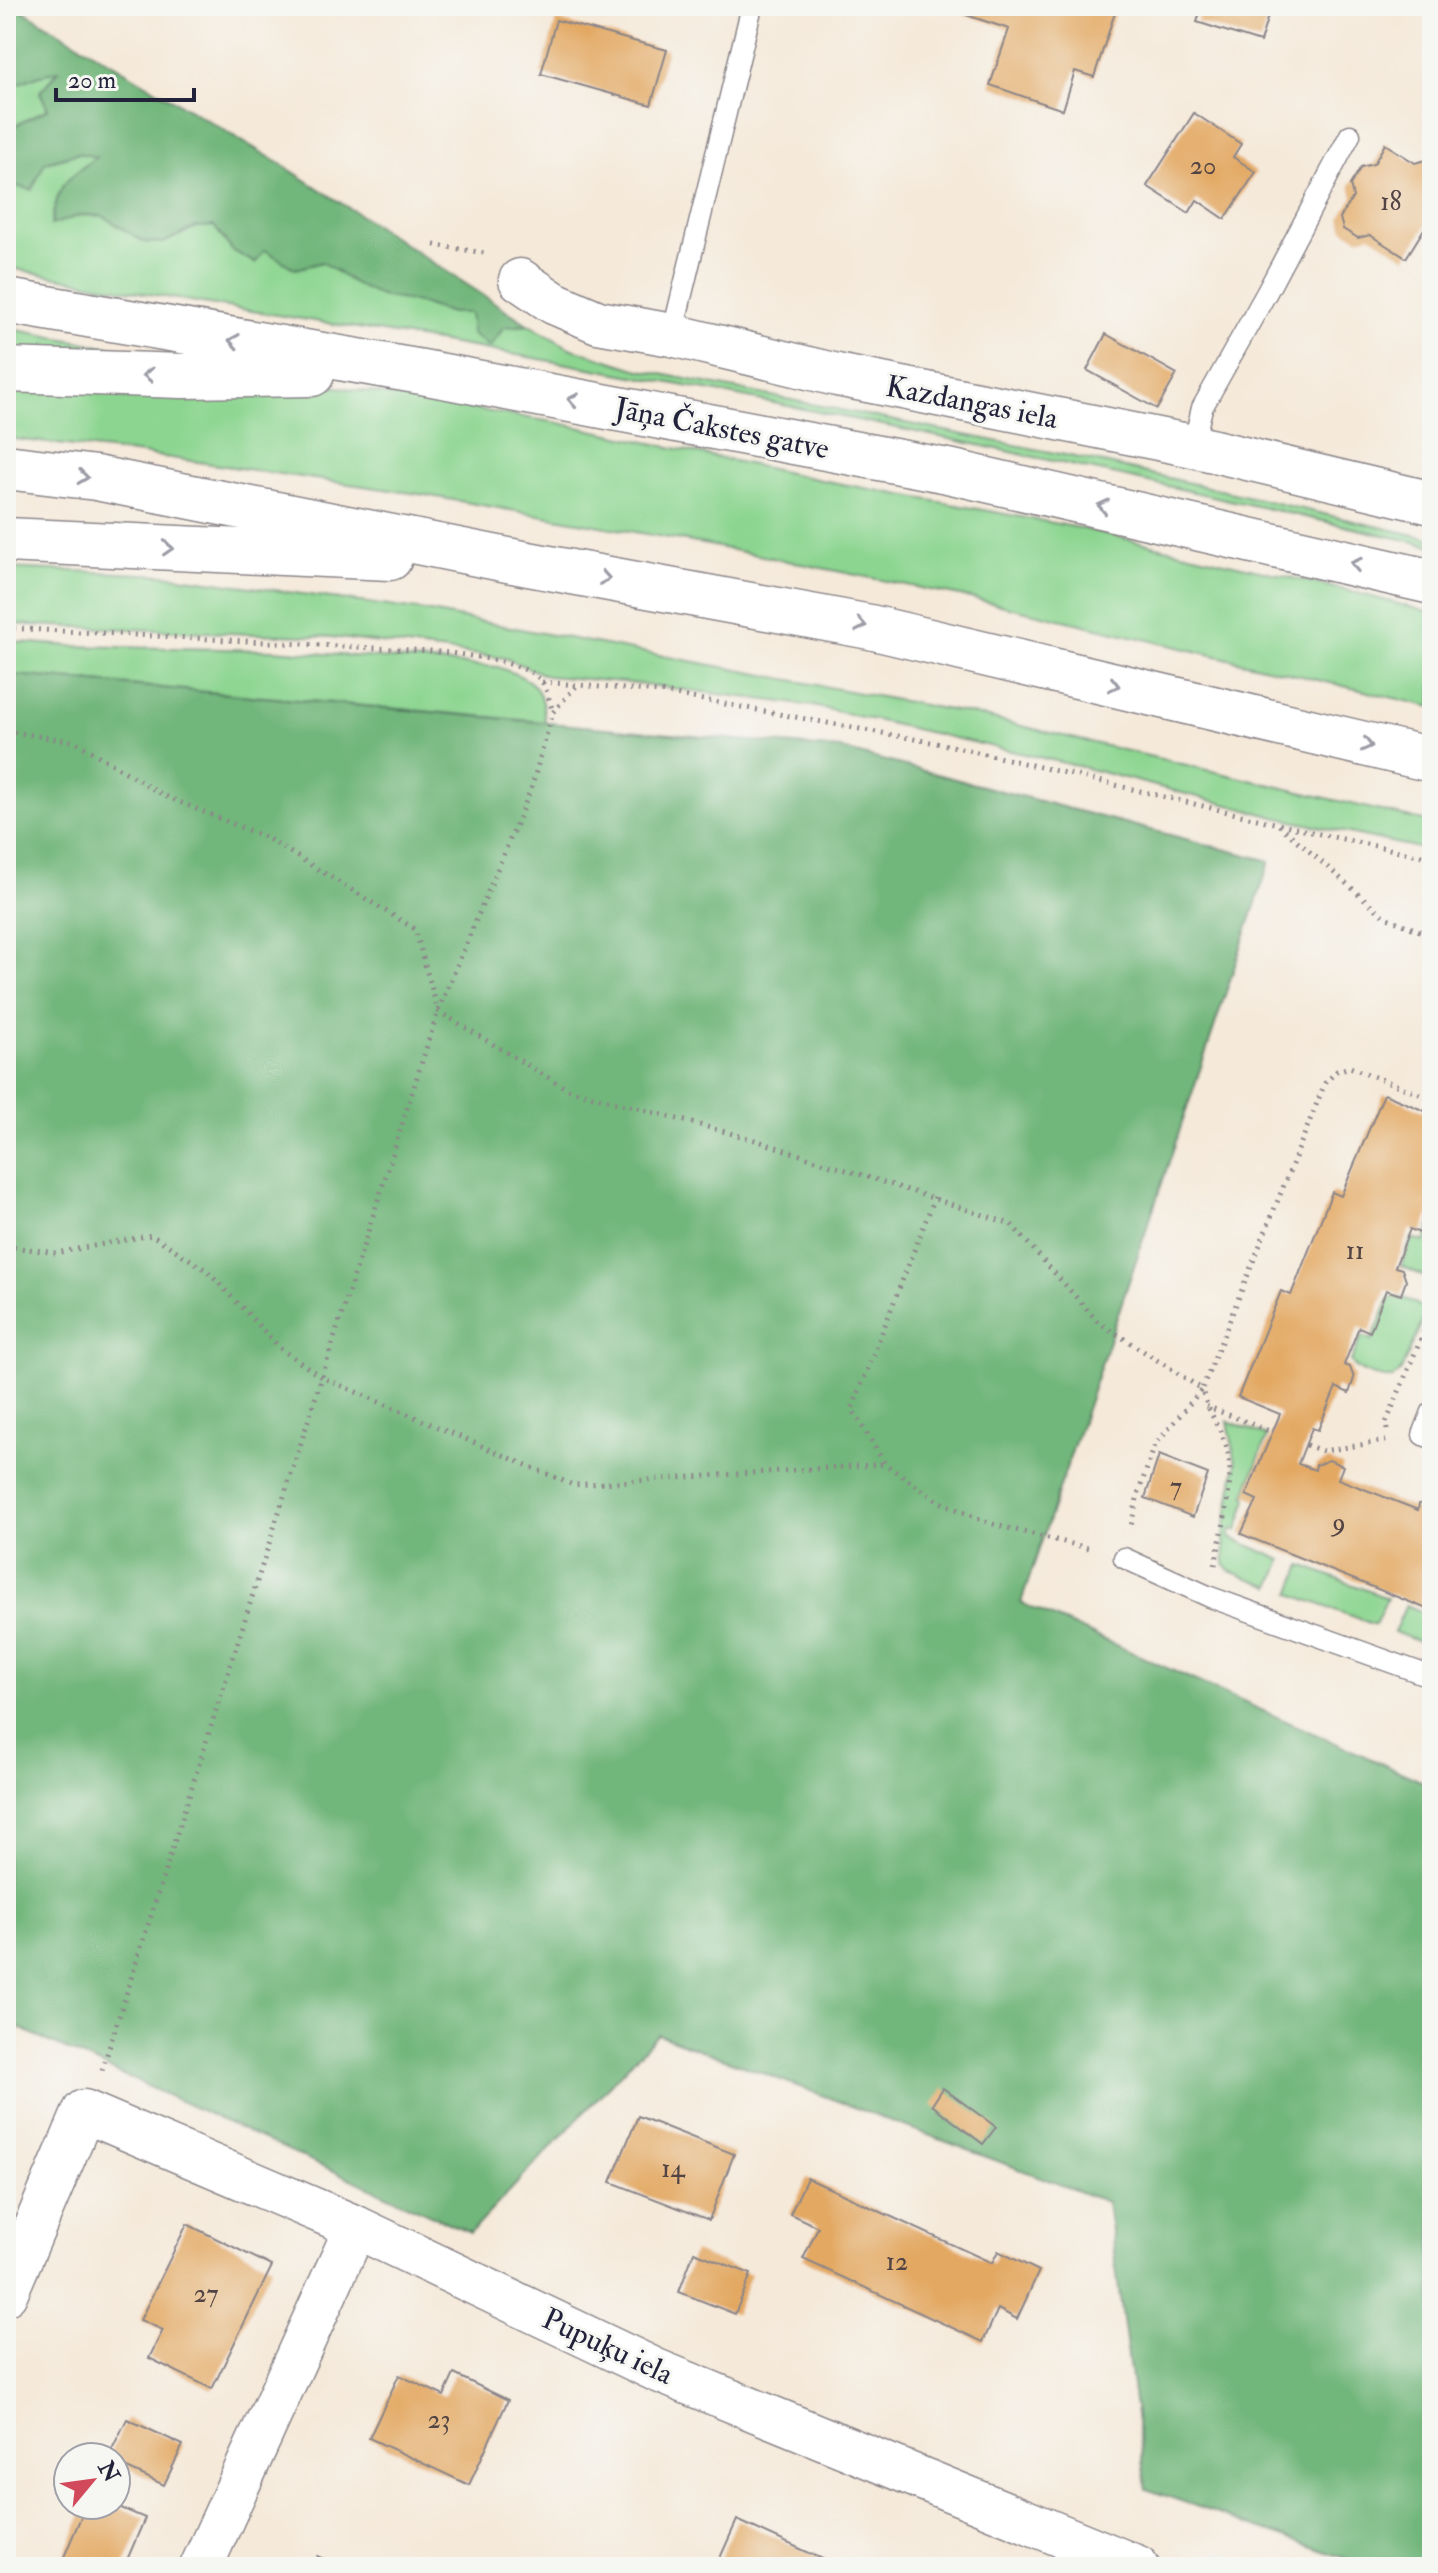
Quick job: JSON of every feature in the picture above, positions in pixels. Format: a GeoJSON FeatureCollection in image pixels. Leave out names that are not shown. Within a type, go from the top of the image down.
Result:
{"type":"FeatureCollection","features":[{"type":"Feature","properties":{"kind":"highway","name":"Jāņa Čakstes gatve"},"geometry":{"type":"LineString","coordinates":[[6,301],[422,372],[948,471],[1432,582]]}},
{"type":"Feature","properties":{"kind":"highway"},"geometry":{"type":"LineString","coordinates":[[6,370],[182,376],[422,372]]}},
{"type":"Feature","properties":{"kind":"highway"},"geometry":{"type":"LineString","coordinates":[[6,467],[96,478],[528,564],[870,627],[1432,760]]}},
{"type":"Feature","properties":{"kind":"highway"},"geometry":{"type":"LineString","coordinates":[[6,540],[528,564]]}},
{"type":"Feature","properties":{"kind":"street","name":"Kazdangas iela"},"geometry":{"type":"LineString","coordinates":[[520,280],[554,303],[598,322],[672,335],[837,375],[1193,446],[1432,503]]}},
{"type":"Feature","properties":{"kind":"street","name":"Pupuķu iela"},"geometry":{"type":"LineString","coordinates":[[84,2111],[356,2227],[656,2370],[1049,2528],[1138,2567]]}},
{"type":"Feature","properties":{"kind":"street"},"geometry":{"type":"LineString","coordinates":[[6,2294],[84,2111]]}},
{"type":"Feature","properties":{"kind":"street"},"geometry":{"type":"LineString","coordinates":[[201,2567],[356,2227]]}},
{"type":"Feature","properties":{"kind":"lane"},"geometry":{"type":"LineString","coordinates":[[672,335],[752,6]]}},
{"type":"Feature","properties":{"kind":"lane"},"geometry":{"type":"LineString","coordinates":[[1193,446],[1202,408],[1350,135]]}},
{"type":"Feature","properties":{"kind":"lane"},"geometry":{"type":"LineString","coordinates":[[1428,1436],[1432,1412]]}},
{"type":"Feature","properties":{"kind":"lane"},"geometry":{"type":"LineString","coordinates":[[1124,1558],[1210,1597],[1432,1677]]}},
{"type":"Feature","properties":{"kind":"path"},"geometry":{"type":"LineString","coordinates":[[6,628],[431,651],[500,661],[531,672],[542,682],[553,712]]}},
{"type":"Feature","properties":{"kind":"path"},"geometry":{"type":"LineString","coordinates":[[542,682],[660,692],[952,746],[1432,858]]}},
{"type":"Feature","properties":{"kind":"path"},"geometry":{"type":"LineString","coordinates":[[84,2111],[109,2054],[438,1011],[531,789],[553,712],[578,684]]}},
{"type":"Feature","properties":{"kind":"path"},"geometry":{"type":"LineString","coordinates":[[6,731],[76,742],[165,796],[267,838],[415,929],[438,1011],[567,1089],[755,1140],[1011,1224],[1098,1322],[1202,1389],[1205,1405],[1228,1455],[1228,1484],[1210,1597]]}},
{"type":"Feature","properties":{"kind":"path"},"geometry":{"type":"LineString","coordinates":[[1277,824],[1385,917],[1432,936]]}},
{"type":"Feature","properties":{"kind":"path"},"geometry":{"type":"LineString","coordinates":[[935,1197],[852,1409],[885,1464],[938,1501],[988,1523],[1124,1558],[1138,1494],[1155,1445],[1202,1389],[1325,1083],[1337,1071],[1350,1067],[1432,1099]]}},
{"type":"Feature","properties":{"kind":"path"},"geometry":{"type":"LineString","coordinates":[[6,1246],[56,1253],[152,1235],[206,1270],[281,1349],[321,1377],[573,1485],[885,1464]]}},
{"type":"Feature","properties":{"kind":"path"},"geometry":{"type":"LineString","coordinates":[[1205,1405],[1272,1432]]}},
{"type":"Feature","properties":{"kind":"path"},"geometry":{"type":"LineString","coordinates":[[1306,1445],[1323,1451],[1428,1436]]}},
{"type":"Feature","properties":{"kind":"green space"},"geometry":{"type":"Polygon","coordinates":[[[6,6],[15,6],[281,164],[529,325],[504,327],[490,347],[472,334],[470,313],[452,313],[381,296],[357,285],[322,262],[295,269],[265,250],[255,263],[232,250],[214,226],[196,227],[163,243],[144,242],[103,216],[81,215],[51,225],[64,184],[96,157],[78,153],[45,162],[32,190],[8,184],[6,134],[16,125],[48,109],[40,92],[58,71],[10,87],[6,85],[6,6]]]}},
{"type":"Feature","properties":{"kind":"green space"},"geometry":{"type":"Polygon","coordinates":[[[59,70],[40,92],[48,109],[16,125],[6,134],[6,85],[10,87],[59,70]]]}},
{"type":"Feature","properties":{"kind":"green space"},"geometry":{"type":"Polygon","coordinates":[[[78,153],[97,156],[81,215],[103,216],[144,242],[163,243],[196,227],[214,226],[232,250],[255,263],[265,249],[295,269],[322,262],[357,285],[381,296],[416,302],[451,313],[470,313],[504,327],[529,325],[570,348],[636,369],[1095,461],[1432,539],[1432,546],[1090,469],[747,398],[6,267],[6,177],[9,184],[45,163],[78,153]]]}},
{"type":"Feature","properties":{"kind":"green space"},"geometry":{"type":"Polygon","coordinates":[[[6,328],[209,366],[559,423],[821,480],[1080,528],[1361,594],[1432,613],[1432,707],[975,599],[703,544],[425,495],[143,454],[6,438],[6,328]]]}},
{"type":"Feature","properties":{"kind":"green space"},"geometry":{"type":"Polygon","coordinates":[[[6,568],[165,575],[425,611],[971,714],[1432,823],[1432,851],[1279,818],[1082,767],[813,706],[623,682],[547,676],[505,658],[331,637],[6,624],[6,568]]]}},
{"type":"Feature","properties":{"kind":"green space"},"geometry":{"type":"Polygon","coordinates":[[[6,641],[70,646],[274,650],[498,667],[533,685],[541,699],[545,722],[6,674],[6,641]]]}},
{"type":"Feature","properties":{"kind":"green space"},"geometry":{"type":"Polygon","coordinates":[[[6,674],[840,749],[1270,861],[1021,1603],[1432,1786],[1432,2567],[1371,2567],[1146,2489],[1107,2202],[658,2034],[470,2233],[6,2022],[6,674]]]}},
{"type":"Feature","properties":{"kind":"green space"},"geometry":{"type":"Polygon","coordinates":[[[1432,1222],[1430,1279],[1401,1266],[1412,1238],[1425,1242],[1432,1222]]]}},
{"type":"Feature","properties":{"kind":"green space"},"geometry":{"type":"Polygon","coordinates":[[[1390,1297],[1412,1302],[1424,1310],[1425,1315],[1401,1371],[1393,1378],[1363,1372],[1351,1361],[1362,1336],[1372,1340],[1390,1297]]]}},
{"type":"Feature","properties":{"kind":"green space"},"geometry":{"type":"Polygon","coordinates":[[[1228,1421],[1267,1436],[1245,1495],[1247,1499],[1237,1531],[1232,1529],[1229,1537],[1282,1560],[1271,1587],[1230,1571],[1225,1564],[1224,1536],[1236,1463],[1228,1421]]]}},
{"type":"Feature","properties":{"kind":"green space"},"geometry":{"type":"Polygon","coordinates":[[[1302,1565],[1387,1598],[1375,1625],[1291,1594],[1302,1565]]]}},
{"type":"Feature","properties":{"kind":"green space"},"geometry":{"type":"Polygon","coordinates":[[[1406,1605],[1432,1616],[1432,1647],[1394,1632],[1406,1605]]]}},
{"type":"Feature","properties":{"kind":"building"},"geometry":{"type":"Polygon","coordinates":[[[949,6],[1117,6],[1094,77],[1075,71],[1063,110],[990,85],[1009,29],[948,9],[949,6]]]}},
{"type":"Feature","properties":{"kind":"building"},"geometry":{"type":"Polygon","coordinates":[[[1202,6],[1271,6],[1260,42],[1197,22],[1202,6]]]}},
{"type":"Feature","properties":{"kind":"building"},"geometry":{"type":"Polygon","coordinates":[[[556,20],[667,50],[651,105],[541,74],[556,20]]]}},
{"type":"Feature","properties":{"kind":"building"},"geometry":{"type":"Polygon","coordinates":[[[1194,113],[1241,144],[1233,157],[1256,172],[1225,219],[1197,200],[1189,213],[1147,186],[1194,113]]]}},
{"type":"Feature","properties":{"kind":"building"},"geometry":{"type":"Polygon","coordinates":[[[1385,144],[1415,163],[1426,160],[1432,164],[1432,216],[1406,258],[1370,235],[1358,238],[1343,229],[1340,218],[1353,197],[1350,185],[1361,167],[1374,164],[1385,144]]]}},
{"type":"Feature","properties":{"kind":"building"},"geometry":{"type":"Polygon","coordinates":[[[1106,334],[1177,374],[1157,409],[1087,370],[1106,334]]]}},
{"type":"Feature","properties":{"kind":"building"},"geometry":{"type":"Polygon","coordinates":[[[1384,1094],[1432,1114],[1432,1208],[1422,1234],[1410,1229],[1395,1267],[1402,1269],[1406,1281],[1401,1295],[1386,1290],[1370,1332],[1359,1327],[1344,1365],[1350,1367],[1354,1378],[1349,1393],[1336,1387],[1318,1430],[1312,1428],[1298,1464],[1315,1470],[1316,1465],[1329,1460],[1343,1466],[1338,1479],[1418,1510],[1419,1504],[1432,1500],[1432,1611],[1241,1534],[1257,1500],[1246,1495],[1280,1414],[1238,1397],[1281,1291],[1291,1295],[1332,1192],[1341,1196],[1384,1094]]]}},
{"type":"Feature","properties":{"kind":"building"},"geometry":{"type":"Polygon","coordinates":[[[1159,1455],[1208,1474],[1193,1517],[1145,1498],[1159,1455]]]}},
{"type":"Feature","properties":{"kind":"building"},"geometry":{"type":"Polygon","coordinates":[[[943,2088],[996,2127],[983,2144],[932,2105],[943,2088]]]}},
{"type":"Feature","properties":{"kind":"building"},"geometry":{"type":"Polygon","coordinates":[[[638,2116],[734,2154],[709,2220],[611,2182],[638,2116]]]}},
{"type":"Feature","properties":{"kind":"building"},"geometry":{"type":"Polygon","coordinates":[[[807,2178],[992,2263],[998,2251],[1039,2271],[1017,2319],[998,2309],[983,2342],[803,2259],[818,2227],[790,2214],[807,2178]]]}},
{"type":"Feature","properties":{"kind":"building"},"geometry":{"type":"Polygon","coordinates":[[[187,2224],[272,2266],[212,2389],[149,2358],[163,2330],[140,2320],[187,2224]]]}},
{"type":"Feature","properties":{"kind":"building"},"geometry":{"type":"Polygon","coordinates":[[[694,2252],[751,2274],[735,2314],[679,2292],[694,2252]]]}},
{"type":"Feature","properties":{"kind":"building"},"geometry":{"type":"Polygon","coordinates":[[[454,2374],[508,2400],[469,2485],[369,2438],[399,2375],[444,2396],[454,2374]]]}},
{"type":"Feature","properties":{"kind":"building"},"geometry":{"type":"Polygon","coordinates":[[[127,2419],[183,2445],[164,2485],[132,2470],[132,2441],[116,2441],[127,2419]]]}},
{"type":"Feature","properties":{"kind":"building"},"geometry":{"type":"Polygon","coordinates":[[[132,2513],[145,2518],[124,2567],[67,2567],[61,2564],[79,2521],[132,2521],[132,2513]]]}},
{"type":"Feature","properties":{"kind":"building"},"geometry":{"type":"Polygon","coordinates":[[[737,2520],[840,2567],[716,2567],[737,2520]]]}},
{"type":"Feature","properties":{"kind":"building"},"geometry":{"type":"Polygon","coordinates":[[[318,2556],[343,2567],[313,2567],[318,2556]]]}}]}
